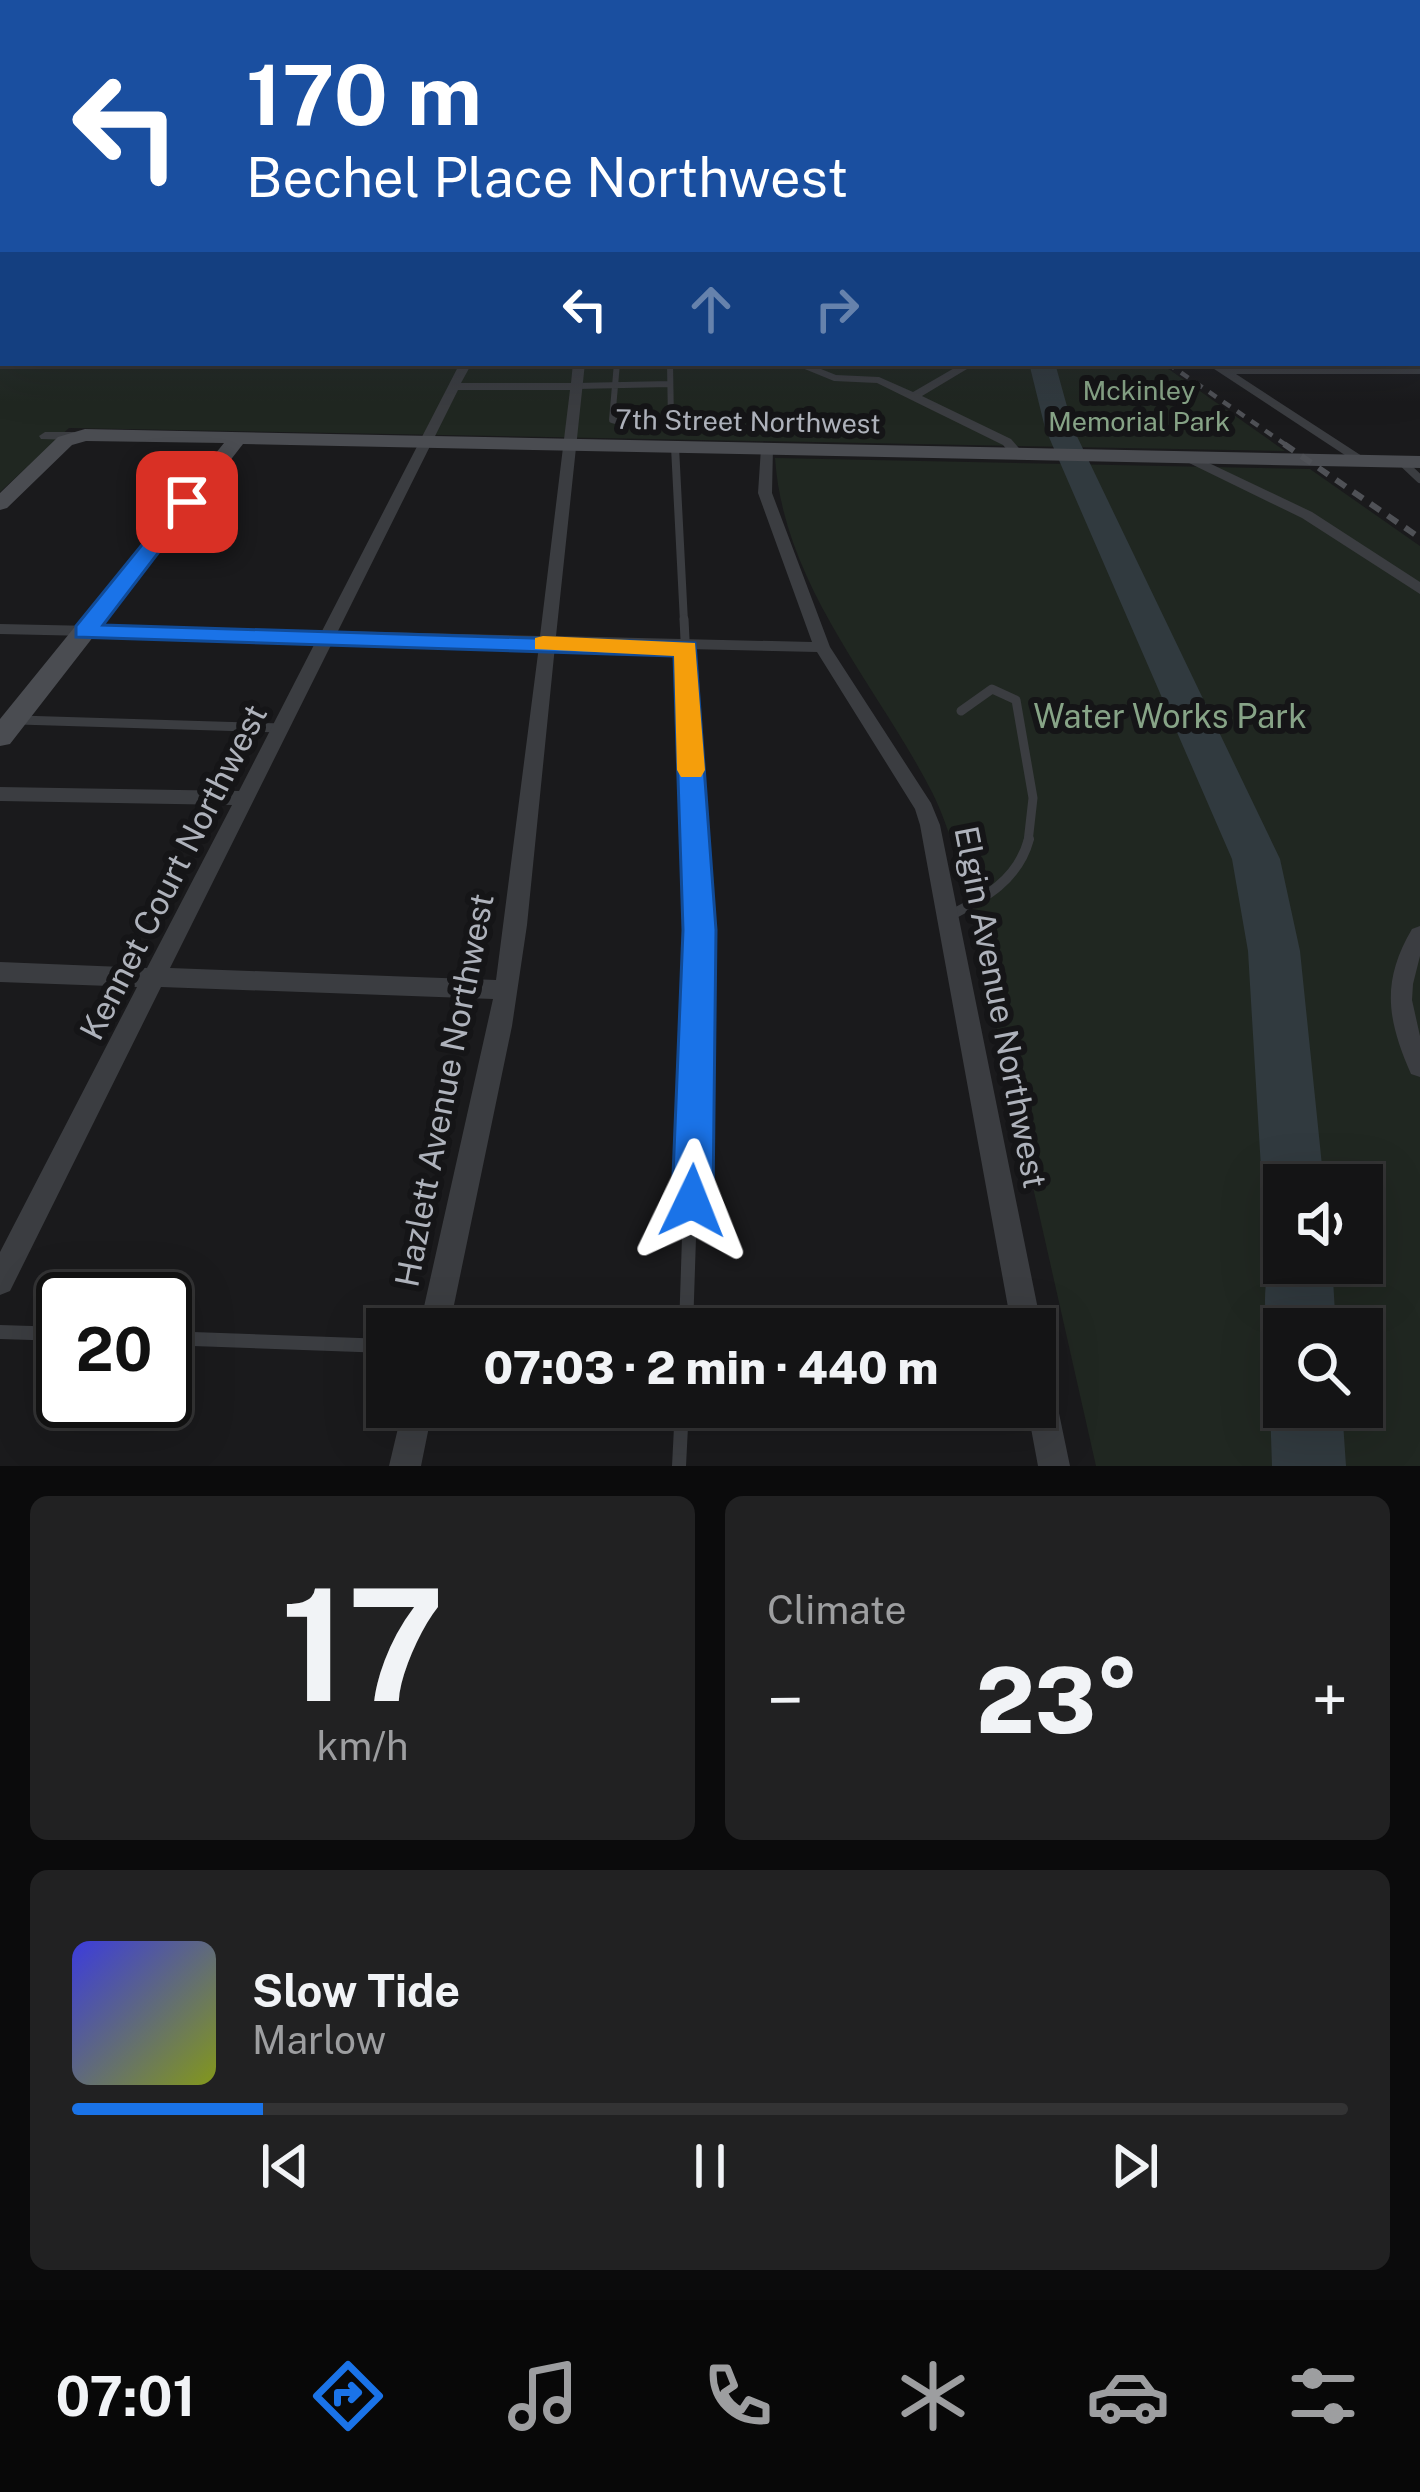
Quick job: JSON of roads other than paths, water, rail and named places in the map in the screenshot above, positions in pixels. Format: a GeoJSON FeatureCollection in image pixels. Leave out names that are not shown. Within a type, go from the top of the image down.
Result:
{"type":"FeatureCollection","features":[{"type":"Feature","properties":{"kind":"street","name":"Kennet Court Northwest"},"geometry":{"type":"LineString","coordinates":[[0,1282],[464,366]]}},
{"type":"Feature","properties":{"kind":"street","name":"Hazlett Avenue Northwest"},"geometry":{"type":"LineString","coordinates":[[438,1308],[506,990],[578,366]]}},
{"type":"Feature","properties":{"kind":"street"},"geometry":{"type":"LineString","coordinates":[[804,366],[834,378],[879,380],[1026,455]]}},
{"type":"Feature","properties":{"kind":"street"},"geometry":{"type":"LineString","coordinates":[[879,366],[879,380]]}},
{"type":"Feature","properties":{"kind":"street"},"geometry":{"type":"LineString","coordinates":[[914,396],[966,366]]}},
{"type":"Feature","properties":{"kind":"street"},"geometry":{"type":"LineString","coordinates":[[1217,367],[1420,371]]}},
{"type":"Feature","properties":{"kind":"street"},"geometry":{"type":"LineString","coordinates":[[1217,367],[1360,461]]}},
{"type":"Feature","properties":{"kind":"street"},"geometry":{"type":"LineString","coordinates":[[454,387],[576,386]]}},
{"type":"Feature","properties":{"kind":"street"},"geometry":{"type":"LineString","coordinates":[[45,436],[74,436]]}},
{"type":"Feature","properties":{"kind":"street"},"geometry":{"type":"LineString","coordinates":[[0,504],[74,436]]}},
{"type":"Feature","properties":{"kind":"street","name":"7th Street Northwest"},"geometry":{"type":"LineString","coordinates":[[74,436],[1411,462]]}},
{"type":"Feature","properties":{"kind":"street"},"geometry":{"type":"LineString","coordinates":[[7,728],[238,438]]}},
{"type":"Feature","properties":{"kind":"street","name":"Elgin Avenue Northwest"},"geometry":{"type":"LineString","coordinates":[[767,448],[765,493],[822,647],[925,808],[1023,1308]]}},
{"type":"Feature","properties":{"kind":"street"},"geometry":{"type":"LineString","coordinates":[[1190,458],[1307,515],[1420,589]]}},
{"type":"Feature","properties":{"kind":"street"},"geometry":{"type":"LineString","coordinates":[[0,629],[686,648],[822,647]]}},
{"type":"Feature","properties":{"kind":"street"},"geometry":{"type":"LineString","coordinates":[[0,794],[247,798]]}},
{"type":"Feature","properties":{"kind":"street"},"geometry":{"type":"LineString","coordinates":[[1420,935],[1399,980],[1399,998],[1404,1032],[1420,1066]]}},
{"type":"Feature","properties":{"kind":"street"},"geometry":{"type":"LineString","coordinates":[[0,972],[506,990]]}},
{"type":"Feature","properties":{"kind":"street"},"geometry":{"type":"LineString","coordinates":[[405,1466],[413,1428]]}},
{"type":"Feature","properties":{"kind":"street"},"geometry":{"type":"LineString","coordinates":[[1046,1428],[1054,1466]]}},
{"type":"Feature","properties":{"kind":"lane"},"geometry":{"type":"LineString","coordinates":[[617,366],[612,420],[618,426],[658,427],[671,422],[670,366]]}},
{"type":"Feature","properties":{"kind":"lane"},"geometry":{"type":"LineString","coordinates":[[576,386],[670,384]]}},
{"type":"Feature","properties":{"kind":"lane"},"geometry":{"type":"LineString","coordinates":[[675,447],[700,930],[687,1308]]}},
{"type":"Feature","properties":{"kind":"lane"},"geometry":{"type":"LineString","coordinates":[[1411,462],[1420,479]]}},
{"type":"Feature","properties":{"kind":"lane"},"geometry":{"type":"LineString","coordinates":[[946,917],[991,900],[1035,827],[1034,784],[1016,700],[992,689],[961,710]]}},
{"type":"Feature","properties":{"kind":"lane"},"geometry":{"type":"LineString","coordinates":[[7,728],[282,728]]}},
{"type":"Feature","properties":{"kind":"lane"},"geometry":{"type":"LineString","coordinates":[[0,1332],[36,1333]]}},
{"type":"Feature","properties":{"kind":"lane"},"geometry":{"type":"LineString","coordinates":[[192,1339],[366,1345]]}},
{"type":"Feature","properties":{"kind":"lane"},"geometry":{"type":"LineString","coordinates":[[679,1466],[681,1428]]}},
{"type":"Feature","properties":{"kind":"waterway"},"geometry":{"type":"LineString","coordinates":[[1043,366],[1059,428],[1256,859],[1274,951],[1291,1164]]}},
{"type":"Feature","properties":{"kind":"waterway"},"geometry":{"type":"LineString","coordinates":[[1300,1284],[1301,1308]]}},
{"type":"Feature","properties":{"kind":"waterway"},"geometry":{"type":"LineString","coordinates":[[1307,1428],[1309,1466]]}},
{"type":"Feature","properties":{"kind":"railway"},"geometry":{"type":"LineString","coordinates":[[1171,366],[1289,447]]}},
{"type":"Feature","properties":{"kind":"railway"},"geometry":{"type":"LineString","coordinates":[[1284,444],[1420,538]]}},
{"type":"Feature","properties":{"kind":"park label","name":"Mckinley Memorial Park"},"geometry":{"type":"Point","coordinates":[1139,406]}},
{"type":"Feature","properties":{"kind":"park label","name":"Water Works Park"},"geometry":{"type":"Point","coordinates":[1170,716]}}]}
